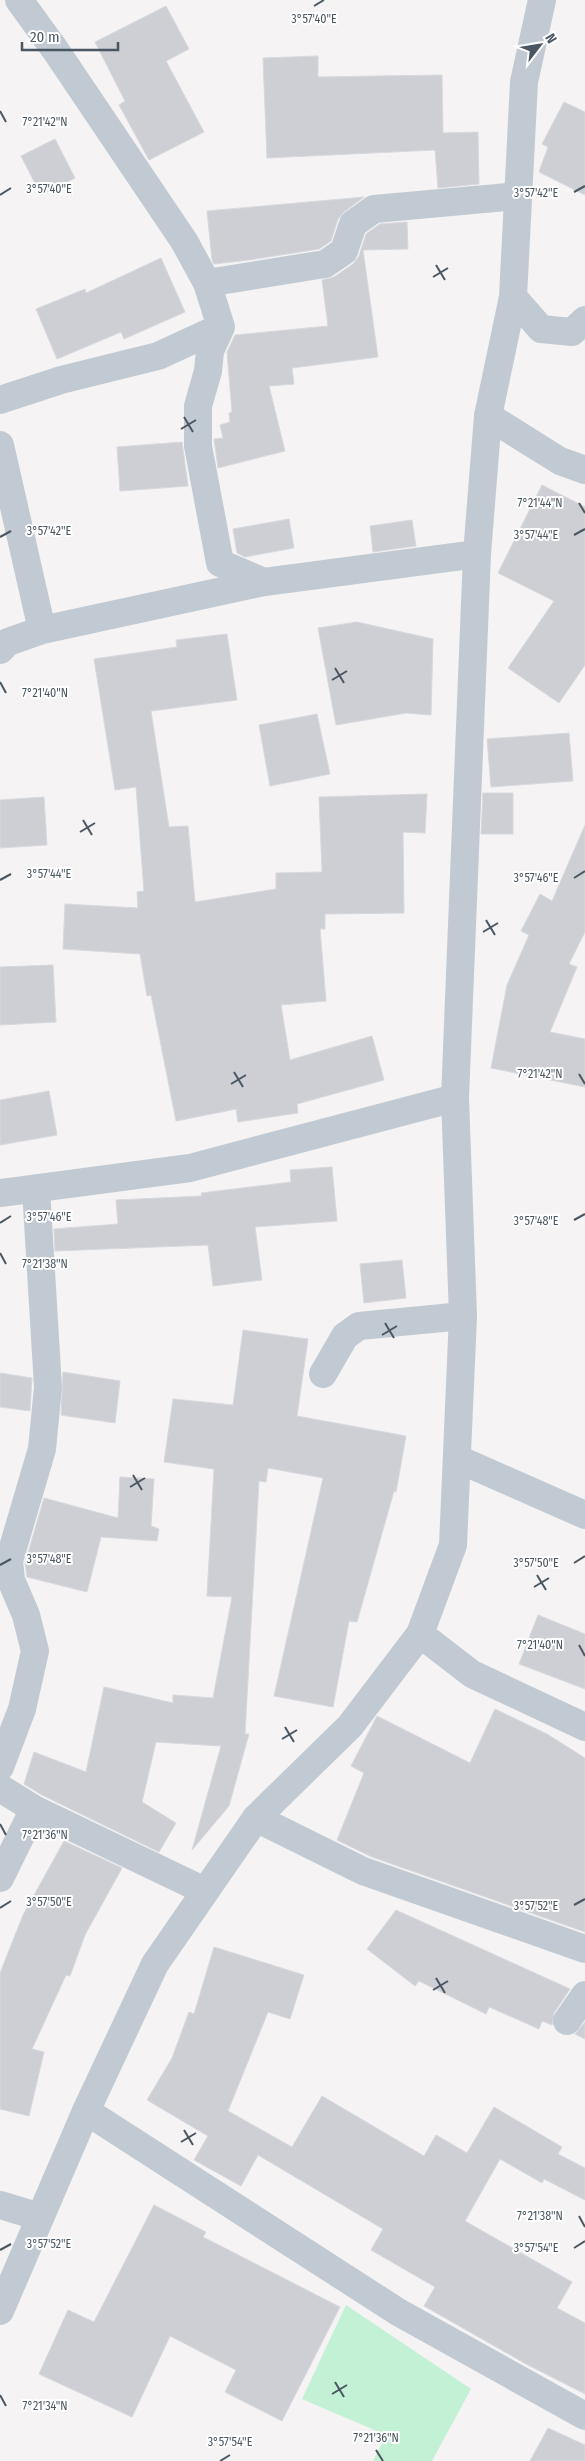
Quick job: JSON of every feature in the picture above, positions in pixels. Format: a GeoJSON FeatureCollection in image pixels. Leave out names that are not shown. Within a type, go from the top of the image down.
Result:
{"type":"FeatureCollection","features":[{"type":"Feature","properties":{"kind":"street"},"geometry":{"type":"LineString","coordinates":[[19,0],[56,51],[179,232],[207,283],[220,328],[210,351],[208,371],[198,406],[198,446],[202,471],[220,562],[264,582]]}},
{"type":"Feature","properties":{"kind":"street"},"geometry":{"type":"LineString","coordinates":[[0,2311],[86,2111],[155,1964],[256,1818],[350,1726],[420,1634],[453,1545],[463,1316],[455,1098],[477,554],[488,416],[513,297],[524,82],[542,0]]}},
{"type":"Feature","properties":{"kind":"street"},"geometry":{"type":"LineString","coordinates":[[207,283],[325,264],[344,251],[353,224],[374,209],[518,196]]}},
{"type":"Feature","properties":{"kind":"street"},"geometry":{"type":"LineString","coordinates":[[513,297],[541,329],[572,332],[585,320]]}},
{"type":"Feature","properties":{"kind":"street"},"geometry":{"type":"LineString","coordinates":[[0,400],[61,380],[158,356],[220,328]]}},
{"type":"Feature","properties":{"kind":"street"},"geometry":{"type":"LineString","coordinates":[[488,416],[560,461],[585,470]]}},
{"type":"Feature","properties":{"kind":"street"},"geometry":{"type":"LineString","coordinates":[[0,445],[42,630]]}},
{"type":"Feature","properties":{"kind":"street"},"geometry":{"type":"LineString","coordinates":[[0,650],[8,642],[42,630],[264,582],[477,554]]}},
{"type":"Feature","properties":{"kind":"street"},"geometry":{"type":"LineString","coordinates":[[0,1193],[190,1168],[455,1098]]}},
{"type":"Feature","properties":{"kind":"street"},"geometry":{"type":"LineString","coordinates":[[0,1767],[22,1709],[35,1651],[26,1615],[11,1580],[9,1561],[42,1449],[48,1387],[36,1189]]}},
{"type":"Feature","properties":{"kind":"street"},"geometry":{"type":"LineString","coordinates":[[323,1374],[345,1336],[359,1326],[463,1316]]}},
{"type":"Feature","properties":{"kind":"street"},"geometry":{"type":"LineString","coordinates":[[458,1460],[585,1515]]}},
{"type":"Feature","properties":{"kind":"street"},"geometry":{"type":"LineString","coordinates":[[420,1634],[472,1674],[585,1727]]}},
{"type":"Feature","properties":{"kind":"street"},"geometry":{"type":"LineString","coordinates":[[0,1788],[34,1810],[205,1891]]}},
{"type":"Feature","properties":{"kind":"street"},"geometry":{"type":"LineString","coordinates":[[0,1878],[34,1810]]}},
{"type":"Feature","properties":{"kind":"street"},"geometry":{"type":"LineString","coordinates":[[256,1818],[362,1871],[585,1949]]}},
{"type":"Feature","properties":{"kind":"street"},"geometry":{"type":"LineString","coordinates":[[566,2021],[585,1995]]}},
{"type":"Feature","properties":{"kind":"street"},"geometry":{"type":"LineString","coordinates":[[86,2111],[398,2312],[585,2416]]}},
{"type":"Feature","properties":{"kind":"street"},"geometry":{"type":"LineString","coordinates":[[0,2205],[40,2217]]}},
{"type":"Feature","properties":{"kind":"green space"},"geometry":{"type":"Polygon","coordinates":[[[346,2305],[471,2389],[432,2461],[373,2461],[386,2435],[302,2399],[346,2305]]]}},
{"type":"Feature","properties":{"kind":"building"},"geometry":{"type":"Polygon","coordinates":[[[166,6],[189,49],[166,61],[204,132],[149,160],[119,105],[125,101],[95,42],[166,6]]]}},
{"type":"Feature","properties":{"kind":"building"},"geometry":{"type":"Polygon","coordinates":[[[318,56],[318,77],[442,75],[443,133],[478,132],[479,184],[438,188],[435,150],[267,158],[263,58],[318,56]]]}},
{"type":"Feature","properties":{"kind":"building"},"geometry":{"type":"Polygon","coordinates":[[[564,102],[585,112],[585,195],[539,172],[548,147],[542,144],[564,102]]]}},
{"type":"Feature","properties":{"kind":"building"},"geometry":{"type":"Polygon","coordinates":[[[55,139],[75,178],[41,195],[21,156],[55,139]]]}},
{"type":"Feature","properties":{"kind":"building"},"geometry":{"type":"Polygon","coordinates":[[[364,197],[344,212],[338,219],[331,241],[319,249],[214,264],[212,260],[207,211],[364,197]]]}},
{"type":"Feature","properties":{"kind":"building"},"geometry":{"type":"Polygon","coordinates":[[[407,222],[408,249],[363,250],[378,357],[292,368],[294,384],[269,386],[285,451],[218,468],[214,439],[223,438],[220,425],[230,422],[229,413],[232,412],[227,352],[235,335],[328,326],[322,280],[334,277],[353,264],[359,256],[366,234],[380,224],[407,222]]]}},
{"type":"Feature","properties":{"kind":"building"},"geometry":{"type":"Polygon","coordinates":[[[161,258],[185,312],[124,339],[121,332],[57,359],[36,309],[85,289],[86,293],[161,258]]]}},
{"type":"Feature","properties":{"kind":"building"},"geometry":{"type":"Polygon","coordinates":[[[182,442],[188,486],[120,491],[117,447],[182,442]]]}},
{"type":"Feature","properties":{"kind":"building"},"geometry":{"type":"Polygon","coordinates":[[[542,485],[585,507],[585,665],[559,703],[508,668],[554,601],[498,573],[542,485]]]}},
{"type":"Feature","properties":{"kind":"building"},"geometry":{"type":"Polygon","coordinates":[[[289,519],[294,548],[245,557],[237,553],[233,529],[289,519]]]}},
{"type":"Feature","properties":{"kind":"building"},"geometry":{"type":"Polygon","coordinates":[[[412,520],[416,546],[373,552],[370,526],[412,520]]]}},
{"type":"Feature","properties":{"kind":"building"},"geometry":{"type":"Polygon","coordinates":[[[357,622],[433,639],[431,715],[406,713],[336,725],[318,628],[357,622]]]}},
{"type":"Feature","properties":{"kind":"building"},"geometry":{"type":"Polygon","coordinates":[[[227,634],[237,700],[151,711],[169,827],[188,826],[195,902],[276,889],[276,873],[322,872],[319,797],[427,794],[425,833],[403,832],[404,913],[325,914],[325,929],[320,929],[326,1001],[281,1005],[290,1060],[372,1036],[384,1080],[297,1104],[298,1113],[238,1122],[236,1109],[176,1121],[151,995],[147,996],[140,954],[63,949],[65,904],[138,908],[137,892],[144,891],[136,787],[115,790],[94,659],[177,647],[176,640],[227,634]]]}},
{"type":"Feature","properties":{"kind":"building"},"geometry":{"type":"Polygon","coordinates":[[[317,714],[330,774],[270,786],[259,725],[317,714]]]}},
{"type":"Feature","properties":{"kind":"building"},"geometry":{"type":"Polygon","coordinates":[[[569,733],[573,781],[491,787],[487,739],[569,733]]]}},
{"type":"Feature","properties":{"kind":"building"},"geometry":{"type":"Polygon","coordinates":[[[483,793],[513,793],[513,834],[481,834],[483,793]]]}},
{"type":"Feature","properties":{"kind":"building"},"geometry":{"type":"Polygon","coordinates":[[[44,797],[47,845],[0,848],[0,800],[44,797]]]}},
{"type":"Feature","properties":{"kind":"building"},"geometry":{"type":"Polygon","coordinates":[[[585,825],[585,932],[569,964],[577,967],[550,1032],[585,1039],[585,1087],[491,1068],[507,985],[529,935],[521,931],[540,894],[552,901],[585,825]]]}},
{"type":"Feature","properties":{"kind":"building"},"geometry":{"type":"Polygon","coordinates":[[[53,965],[56,1022],[0,1025],[0,967],[53,965]]]}},
{"type":"Feature","properties":{"kind":"building"},"geometry":{"type":"Polygon","coordinates":[[[49,1091],[57,1135],[0,1145],[0,1100],[49,1091]]]}},
{"type":"Feature","properties":{"kind":"building"},"geometry":{"type":"Polygon","coordinates":[[[332,1167],[337,1221],[255,1227],[262,1280],[213,1286],[208,1245],[55,1251],[54,1229],[118,1224],[116,1200],[202,1196],[201,1193],[291,1182],[290,1170],[332,1167]]]}},
{"type":"Feature","properties":{"kind":"building"},"geometry":{"type":"Polygon","coordinates":[[[402,1260],[406,1298],[364,1303],[360,1264],[402,1260]]]}},
{"type":"Feature","properties":{"kind":"building"},"geometry":{"type":"Polygon","coordinates":[[[243,1330],[308,1339],[297,1416],[406,1436],[396,1492],[394,1491],[357,1622],[349,1621],[333,1707],[274,1696],[323,1478],[268,1468],[266,1482],[259,1481],[245,1734],[249,1734],[229,1806],[192,1850],[221,1746],[156,1742],[142,1802],[176,1823],[159,1852],[42,1795],[24,1784],[34,1752],[86,1772],[104,1687],[173,1703],[173,1695],[213,1698],[232,1597],[207,1596],[214,1469],[164,1462],[173,1399],[233,1405],[243,1330]]]}},
{"type":"Feature","properties":{"kind":"building"},"geometry":{"type":"Polygon","coordinates":[[[63,1372],[120,1381],[115,1423],[61,1415],[63,1372]]]}},
{"type":"Feature","properties":{"kind":"building"},"geometry":{"type":"Polygon","coordinates":[[[0,1373],[32,1378],[30,1411],[0,1407],[0,1373]]]}},
{"type":"Feature","properties":{"kind":"building"},"geometry":{"type":"Polygon","coordinates":[[[120,1477],[154,1479],[151,1526],[159,1529],[157,1541],[101,1537],[87,1592],[27,1577],[25,1563],[44,1498],[118,1518],[120,1477]]]}},
{"type":"Feature","properties":{"kind":"building"},"geometry":{"type":"Polygon","coordinates":[[[538,1615],[585,1634],[585,1689],[519,1664],[538,1615]]]}},
{"type":"Feature","properties":{"kind":"building"},"geometry":{"type":"Polygon","coordinates":[[[495,1709],[547,1734],[585,1758],[585,1932],[372,1857],[337,1840],[364,1773],[351,1766],[377,1716],[470,1763],[495,1709]]]}},
{"type":"Feature","properties":{"kind":"building"},"geometry":{"type":"Polygon","coordinates":[[[64,1841],[122,1868],[85,1935],[70,1976],[66,1975],[32,2049],[44,2052],[29,2116],[0,2109],[0,1973],[23,1915],[64,1841]]]}},
{"type":"Feature","properties":{"kind":"building"},"geometry":{"type":"Polygon","coordinates":[[[396,1910],[570,1989],[554,2013],[552,2025],[542,2021],[539,2029],[489,2007],[486,2014],[419,1981],[415,1986],[367,1949],[396,1910]]]}},
{"type":"Feature","properties":{"kind":"building"},"geometry":{"type":"Polygon","coordinates":[[[214,1947],[304,1975],[290,2019],[268,2012],[228,2111],[292,2147],[322,2096],[424,2156],[436,2135],[467,2153],[494,2107],[562,2147],[558,2154],[585,2168],[585,2200],[544,2179],[542,2183],[500,2159],[465,2221],[572,2282],[557,2308],[585,2323],[585,2394],[526,2364],[424,2306],[435,2287],[371,2250],[383,2229],[258,2155],[241,2186],[194,2160],[208,2136],[147,2100],[172,2058],[189,2012],[194,2014],[214,1947]]]}},
{"type":"Feature","properties":{"kind":"building"},"geometry":{"type":"Polygon","coordinates":[[[585,2022],[585,2039],[575,2034],[585,2022]]]}},
{"type":"Feature","properties":{"kind":"building"},"geometry":{"type":"Polygon","coordinates":[[[154,2205],[206,2232],[203,2237],[340,2307],[282,2421],[225,2392],[236,2370],[170,2336],[132,2417],[39,2374],[68,2310],[94,2322],[154,2205]]]}},
{"type":"Feature","properties":{"kind":"building"},"geometry":{"type":"Polygon","coordinates":[[[548,2428],[585,2445],[585,2461],[530,2461],[548,2428]]]}}]}
